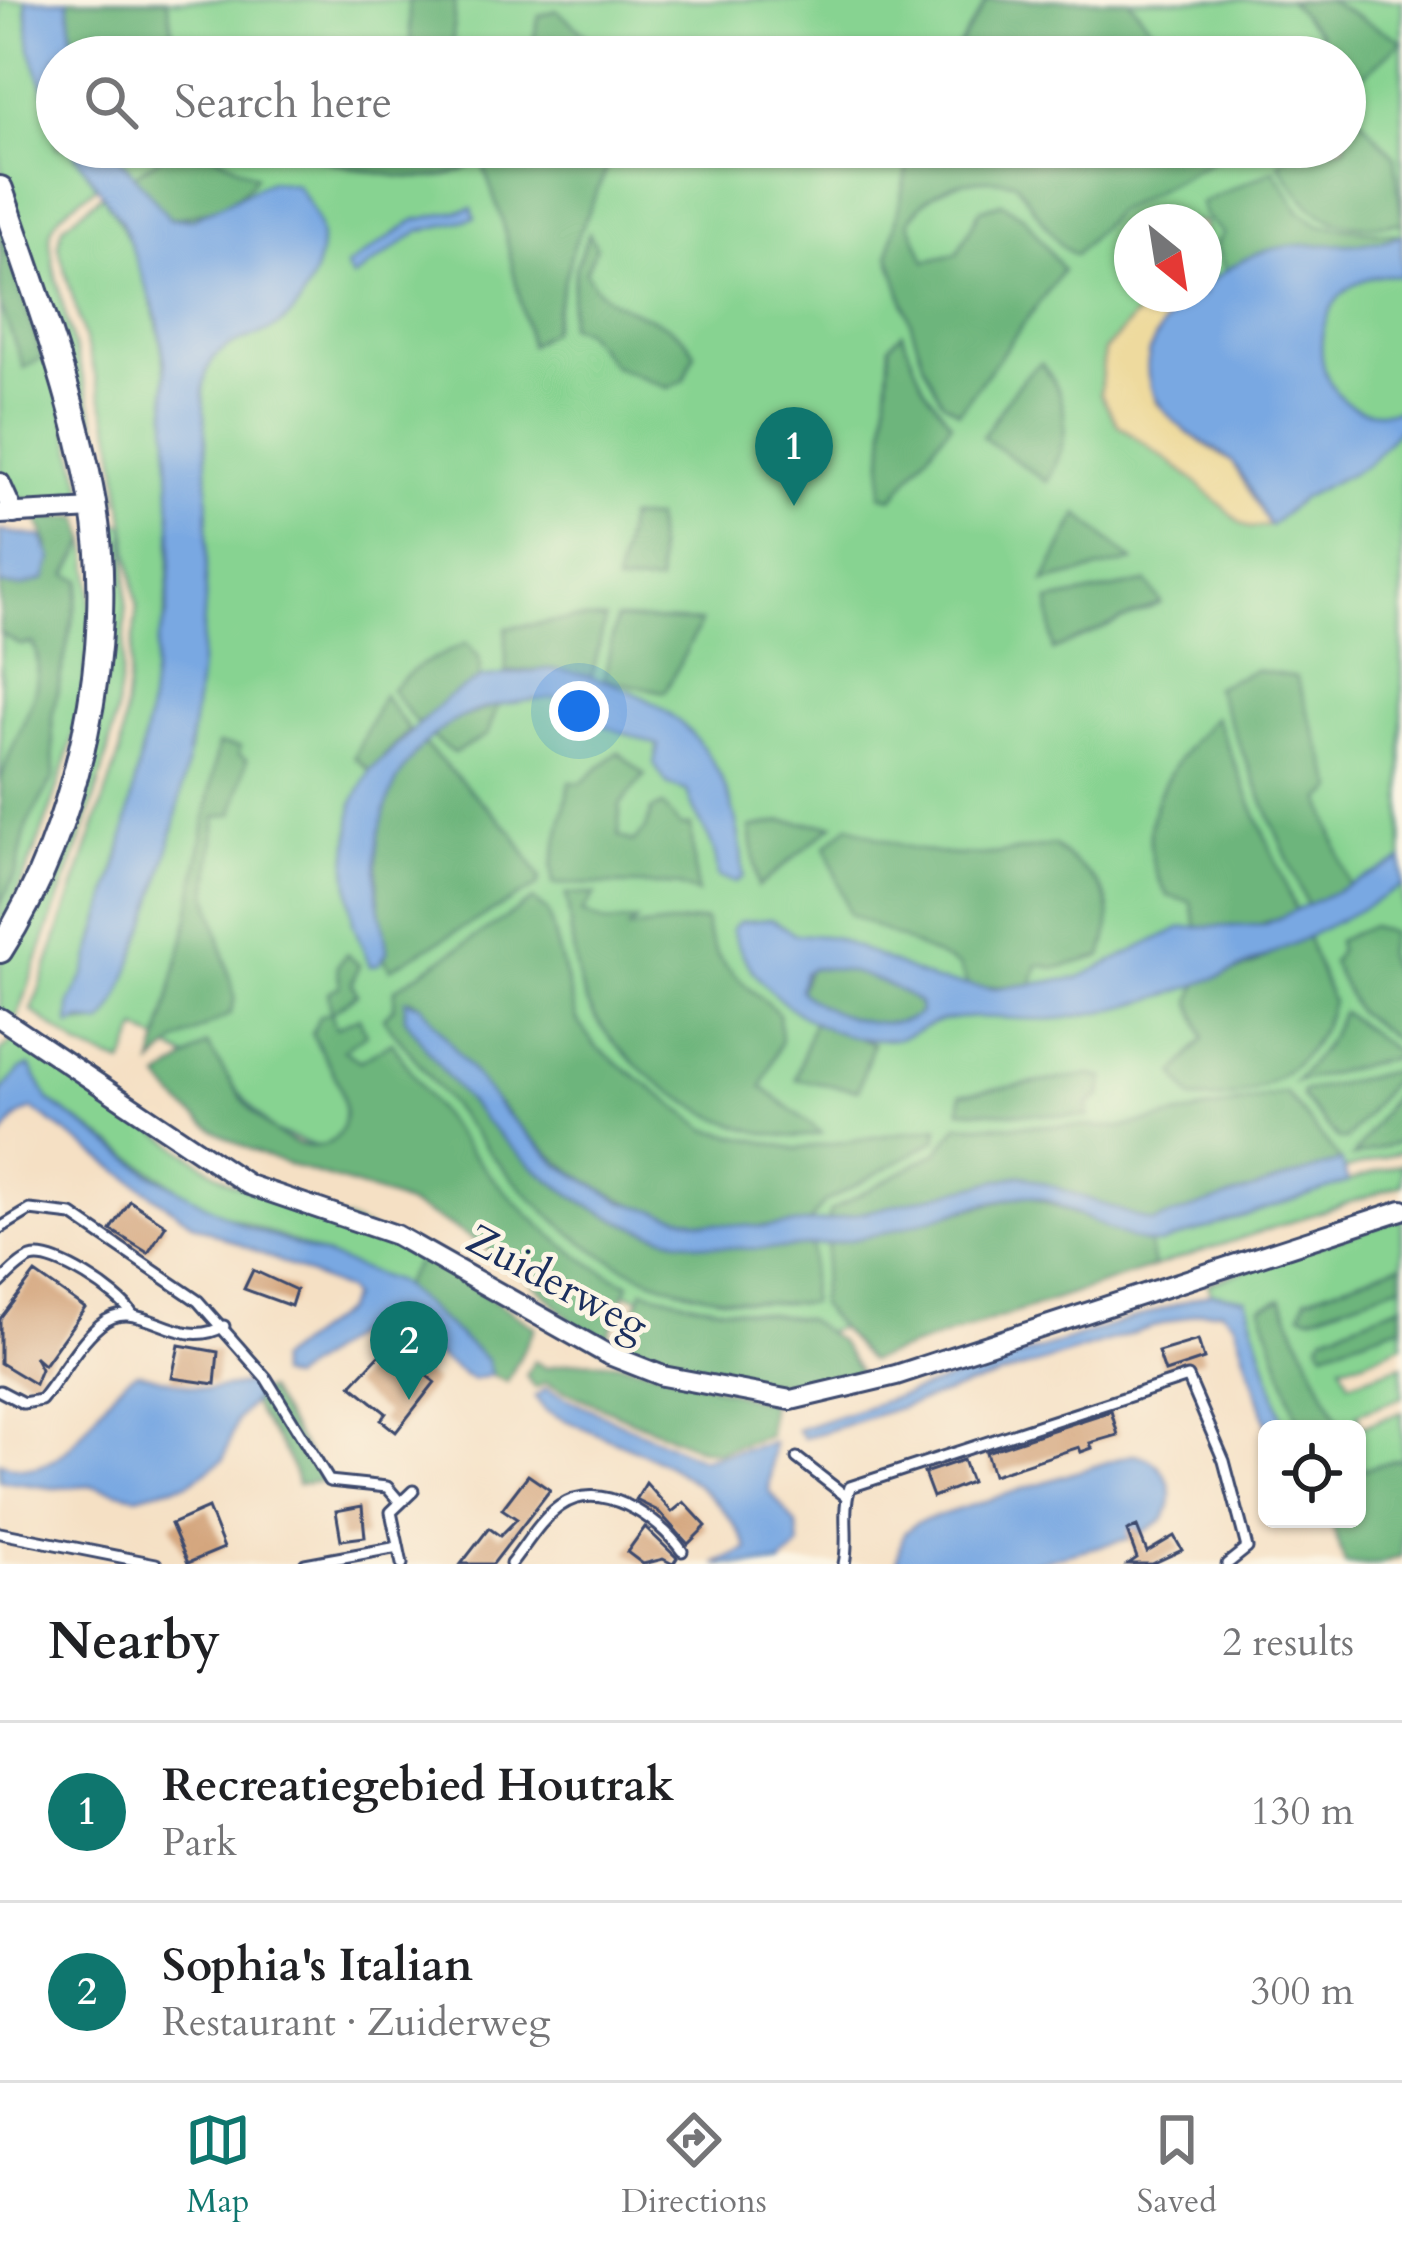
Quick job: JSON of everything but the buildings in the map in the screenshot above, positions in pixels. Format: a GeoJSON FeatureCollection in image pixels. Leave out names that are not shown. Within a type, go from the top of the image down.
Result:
{"type":"FeatureCollection","features":[{"type":"Feature","properties":{"kind":"street"},"geometry":{"type":"LineString","coordinates":[[0,189],[73,414],[94,509],[98,588],[93,694],[75,776],[42,868],[0,950]]}},
{"type":"Feature","properties":{"kind":"street"},"geometry":{"type":"LineString","coordinates":[[0,483],[7,514],[94,509]]}},
{"type":"Feature","properties":{"kind":"street","name":"Zuiderweg"},"geometry":{"type":"LineString","coordinates":[[0,1018],[249,1185],[396,1235],[607,1354],[663,1376],[773,1399],[813,1398],[896,1375],[1402,1210]]}},
{"type":"Feature","properties":{"kind":"lane"},"geometry":{"type":"LineString","coordinates":[[0,1228],[30,1210],[72,1215],[198,1301],[266,1378],[329,1481],[387,1487],[399,1501]]}},
{"type":"Feature","properties":{"kind":"lane"},"geometry":{"type":"LineString","coordinates":[[0,1282],[33,1257],[52,1257],[124,1301],[133,1314]]}},
{"type":"Feature","properties":{"kind":"lane"},"geometry":{"type":"LineString","coordinates":[[0,1390],[23,1403],[41,1400],[98,1327],[114,1316],[133,1314],[194,1337],[224,1326]]}},
{"type":"Feature","properties":{"kind":"lane"},"geometry":{"type":"LineString","coordinates":[[844,1564],[850,1535],[850,1487],[1188,1377],[1223,1461],[1247,1548],[1228,1564]]}},
{"type":"Feature","properties":{"kind":"lane"},"geometry":{"type":"LineString","coordinates":[[797,1458],[847,1497]]}},
{"type":"Feature","properties":{"kind":"lane"},"geometry":{"type":"LineString","coordinates":[[402,1564],[392,1512],[413,1491]]}},
{"type":"Feature","properties":{"kind":"lane"},"geometry":{"type":"LineString","coordinates":[[512,1564],[559,1506],[580,1496],[629,1507],[655,1522],[682,1551]]}},
{"type":"Feature","properties":{"kind":"lane"},"geometry":{"type":"LineString","coordinates":[[0,1534],[156,1564]]}},
{"type":"Feature","properties":{"kind":"lane"},"geometry":{"type":"LineString","coordinates":[[305,1564],[398,1547]]}},
{"type":"Feature","properties":{"kind":"green space"},"geometry":{"type":"Polygon","coordinates":[[[0,0],[26,0],[36,58],[36,168],[84,168],[97,187],[58,217],[51,231],[51,249],[117,501],[101,503],[0,164],[0,0]]]}},
{"type":"Feature","properties":{"kind":"green space"},"geometry":{"type":"Polygon","coordinates":[[[58,0],[1402,0],[1402,1152],[774,1348],[503,1248],[325,1149],[273,1131],[233,1086],[138,1029],[123,1064],[81,1048],[32,1011],[120,753],[137,607],[113,437],[58,246],[63,226],[102,195],[138,261],[160,339],[171,427],[172,519],[153,704],[118,860],[69,1023],[101,1024],[179,682],[193,331],[98,168],[1366,168],[1366,36],[65,36],[58,0]]]}},
{"type":"Feature","properties":{"kind":"green space"},"geometry":{"type":"Polygon","coordinates":[[[68,0],[167,0],[173,36],[72,36],[68,0]]]}},
{"type":"Feature","properties":{"kind":"green space"},"geometry":{"type":"Polygon","coordinates":[[[408,0],[455,0],[453,36],[411,36],[408,0]]]}},
{"type":"Feature","properties":{"kind":"green space"},"geometry":{"type":"Polygon","coordinates":[[[987,0],[1129,0],[1159,36],[965,36],[987,0]]]}},
{"type":"Feature","properties":{"kind":"green space"},"geometry":{"type":"Polygon","coordinates":[[[1327,0],[1402,41],[1366,73],[1366,36],[1319,36],[1289,1],[1327,0]]]}},
{"type":"Feature","properties":{"kind":"green space"},"geometry":{"type":"Polygon","coordinates":[[[556,10],[588,36],[534,36],[539,16],[556,10]]]}},
{"type":"Feature","properties":{"kind":"green space"},"geometry":{"type":"Polygon","coordinates":[[[1366,125],[1395,157],[1402,223],[1360,225],[1328,218],[1282,168],[1366,168],[1366,125]]]}},
{"type":"Feature","properties":{"kind":"green space"},"geometry":{"type":"Polygon","coordinates":[[[145,168],[241,168],[256,176],[229,201],[170,219],[133,176],[145,168]]]}},
{"type":"Feature","properties":{"kind":"green space"},"geometry":{"type":"Polygon","coordinates":[[[354,168],[464,168],[422,178],[354,168]]]}},
{"type":"Feature","properties":{"kind":"green space"},"geometry":{"type":"Polygon","coordinates":[[[484,168],[607,168],[573,248],[551,331],[530,345],[502,220],[484,168]]]}},
{"type":"Feature","properties":{"kind":"green space"},"geometry":{"type":"Polygon","coordinates":[[[907,168],[1199,168],[1131,204],[1114,204],[1114,213],[1075,255],[1061,246],[1015,182],[969,181],[929,198],[909,222],[925,261],[957,254],[980,210],[1002,203],[1025,218],[1063,270],[959,412],[942,401],[924,365],[889,255],[907,168]]]}},
{"type":"Feature","properties":{"kind":"green space"},"geometry":{"type":"Polygon","coordinates":[[[1274,170],[1299,211],[1319,225],[1402,235],[1358,246],[1275,252],[1226,271],[1222,204],[1201,203],[1274,170]]]}},
{"type":"Feature","properties":{"kind":"green space"},"geometry":{"type":"Polygon","coordinates":[[[0,210],[54,374],[86,499],[61,506],[17,498],[0,476],[0,210]]]}},
{"type":"Feature","properties":{"kind":"green space"},"geometry":{"type":"Polygon","coordinates":[[[0,231],[42,358],[24,368],[0,304],[0,231]]]}},
{"type":"Feature","properties":{"kind":"green space"},"geometry":{"type":"Polygon","coordinates":[[[589,233],[596,247],[586,272],[596,287],[623,306],[671,328],[695,353],[684,380],[668,388],[614,366],[583,330],[568,326],[576,266],[589,233]]]}},
{"type":"Feature","properties":{"kind":"green space"},"geometry":{"type":"Polygon","coordinates":[[[902,333],[924,387],[951,423],[893,498],[881,495],[890,345],[902,333]]]}},
{"type":"Feature","properties":{"kind":"green space"},"geometry":{"type":"Polygon","coordinates":[[[1041,363],[1058,392],[1065,421],[1061,451],[1047,482],[982,437],[1016,387],[1041,363]]]}},
{"type":"Feature","properties":{"kind":"green space"},"geometry":{"type":"Polygon","coordinates":[[[1078,514],[1133,561],[1044,582],[1078,514]]]}},
{"type":"Feature","properties":{"kind":"green space"},"geometry":{"type":"Polygon","coordinates":[[[80,517],[87,540],[67,575],[81,580],[52,717],[54,777],[27,824],[16,873],[0,905],[1,780],[34,694],[38,659],[33,643],[20,645],[0,633],[0,585],[20,587],[49,546],[37,518],[80,517]]]}},
{"type":"Feature","properties":{"kind":"green space"},"geometry":{"type":"Polygon","coordinates":[[[628,518],[655,518],[659,583],[616,584],[628,518]]]}},
{"type":"Feature","properties":{"kind":"green space"},"geometry":{"type":"Polygon","coordinates":[[[111,522],[125,525],[127,583],[122,669],[107,755],[24,1000],[17,1017],[8,1018],[0,1010],[0,960],[76,810],[92,764],[113,627],[111,522]]]}},
{"type":"Feature","properties":{"kind":"green space"},"geometry":{"type":"Polygon","coordinates":[[[87,540],[89,641],[72,741],[40,837],[0,930],[0,905],[16,873],[27,824],[54,777],[52,717],[81,581],[67,576],[87,540]]]}},
{"type":"Feature","properties":{"kind":"green space"},"geometry":{"type":"Polygon","coordinates":[[[1147,582],[1161,603],[1053,650],[1049,601],[1147,582]]]}},
{"type":"Feature","properties":{"kind":"green space"},"geometry":{"type":"Polygon","coordinates":[[[605,619],[592,676],[549,669],[506,672],[506,628],[605,619]]]}},
{"type":"Feature","properties":{"kind":"green space"},"geometry":{"type":"Polygon","coordinates":[[[616,619],[701,622],[665,692],[604,679],[616,619]]]}},
{"type":"Feature","properties":{"kind":"green space"},"geometry":{"type":"Polygon","coordinates":[[[1,633],[20,645],[32,643],[37,676],[29,713],[0,783],[1,633]]]}},
{"type":"Feature","properties":{"kind":"green space"},"geometry":{"type":"Polygon","coordinates":[[[466,643],[479,657],[481,678],[417,724],[391,689],[417,667],[466,643]]]}},
{"type":"Feature","properties":{"kind":"green space"},"geometry":{"type":"Polygon","coordinates":[[[1255,670],[1296,677],[1335,789],[1322,800],[1350,888],[1308,907],[1215,687],[1255,670]]]}},
{"type":"Feature","properties":{"kind":"green space"},"geometry":{"type":"Polygon","coordinates":[[[383,695],[409,730],[370,771],[354,757],[383,695]]]}},
{"type":"Feature","properties":{"kind":"green space"},"geometry":{"type":"Polygon","coordinates":[[[498,705],[487,735],[454,753],[431,736],[451,721],[498,705]]]}},
{"type":"Feature","properties":{"kind":"green space"},"geometry":{"type":"Polygon","coordinates":[[[1215,717],[1297,912],[1249,928],[1197,927],[1191,902],[1168,896],[1150,848],[1151,824],[1167,778],[1215,717]]]}},
{"type":"Feature","properties":{"kind":"green space"},"geometry":{"type":"Polygon","coordinates":[[[423,743],[513,833],[540,878],[537,886],[390,969],[383,956],[387,952],[378,841],[391,788],[423,743]]]}},
{"type":"Feature","properties":{"kind":"green space"},"geometry":{"type":"Polygon","coordinates":[[[218,744],[240,747],[239,755],[247,759],[233,814],[216,817],[208,894],[235,998],[230,1014],[175,1043],[153,1065],[189,917],[218,744]]]}},
{"type":"Feature","properties":{"kind":"green space"},"geometry":{"type":"Polygon","coordinates":[[[618,752],[645,775],[620,805],[619,836],[633,842],[646,829],[651,810],[663,805],[680,826],[691,826],[697,893],[677,885],[553,884],[552,866],[570,782],[581,783],[618,752]]]}},
{"type":"Feature","properties":{"kind":"green space"},"geometry":{"type":"Polygon","coordinates":[[[783,821],[833,825],[758,887],[750,828],[783,821]]]}},
{"type":"Feature","properties":{"kind":"green space"},"geometry":{"type":"Polygon","coordinates":[[[849,825],[927,852],[973,855],[1054,845],[1095,881],[1108,903],[1102,956],[1057,968],[1038,965],[1032,985],[969,988],[959,966],[849,914],[826,846],[849,825]]]}},
{"type":"Feature","properties":{"kind":"green space"},"geometry":{"type":"Polygon","coordinates":[[[566,894],[595,894],[582,913],[606,923],[637,921],[628,929],[705,920],[723,962],[779,1014],[781,1040],[762,1087],[822,1133],[791,1136],[722,1120],[656,1081],[628,1056],[604,1030],[583,991],[566,894]]]}},
{"type":"Feature","properties":{"kind":"green space"},"geometry":{"type":"Polygon","coordinates":[[[533,900],[548,912],[577,1020],[596,1047],[708,1130],[797,1149],[938,1127],[936,1140],[824,1203],[809,1223],[742,1226],[683,1219],[630,1203],[582,1177],[538,1144],[459,1057],[421,1005],[410,999],[405,1018],[486,1121],[528,1162],[573,1196],[623,1222],[678,1239],[740,1247],[812,1245],[810,1303],[731,1299],[664,1284],[608,1258],[558,1223],[514,1180],[383,1018],[394,1007],[395,989],[533,900]]]}},
{"type":"Feature","properties":{"kind":"green space"},"geometry":{"type":"Polygon","coordinates":[[[1371,926],[1391,933],[1386,954],[1402,997],[1402,1044],[1356,1011],[1332,962],[1339,951],[1337,941],[1371,926]]]}},
{"type":"Feature","properties":{"kind":"green space"},"geometry":{"type":"Polygon","coordinates":[[[1306,935],[1332,1002],[1312,1045],[1280,1076],[1260,1087],[1239,1095],[1192,1099],[1175,1074],[1204,1038],[1191,1001],[1199,983],[1253,965],[1306,935]]]}},
{"type":"Feature","properties":{"kind":"green space"},"geometry":{"type":"Polygon","coordinates":[[[346,954],[359,965],[352,983],[357,994],[331,1013],[336,1028],[359,1017],[366,1034],[343,1050],[360,1061],[392,1042],[465,1146],[526,1213],[594,1266],[629,1284],[603,1349],[533,1283],[473,1239],[407,1204],[233,1141],[181,1104],[160,1079],[207,1044],[243,1099],[270,1128],[299,1144],[325,1144],[335,1138],[342,1128],[342,1094],[312,1034],[319,1016],[331,1012],[328,992],[340,986],[337,966],[346,954]]]}},
{"type":"Feature","properties":{"kind":"green space"},"geometry":{"type":"Polygon","coordinates":[[[809,969],[851,971],[881,982],[919,1003],[920,1014],[892,1023],[841,1015],[800,991],[809,969]]]}},
{"type":"Feature","properties":{"kind":"green space"},"geometry":{"type":"Polygon","coordinates":[[[1342,1012],[1402,1056],[1295,1082],[1325,1046],[1342,1012]]]}},
{"type":"Feature","properties":{"kind":"green space"},"geometry":{"type":"Polygon","coordinates":[[[814,1019],[873,1044],[858,1090],[796,1079],[814,1019]]]}},
{"type":"Feature","properties":{"kind":"green space"},"geometry":{"type":"Polygon","coordinates":[[[18,1036],[230,1183],[355,1223],[422,1254],[402,1286],[205,1207],[49,1101],[30,1066],[21,1069],[0,1093],[0,1052],[18,1036]]]}},
{"type":"Feature","properties":{"kind":"green space"},"geometry":{"type":"Polygon","coordinates":[[[1402,1069],[1346,1140],[1339,1140],[1302,1097],[1303,1092],[1402,1069]]]}},
{"type":"Feature","properties":{"kind":"green space"},"geometry":{"type":"Polygon","coordinates":[[[1088,1075],[1104,1078],[1101,1095],[1088,1104],[1088,1117],[960,1110],[961,1094],[1088,1075]]]}},
{"type":"Feature","properties":{"kind":"green space"},"geometry":{"type":"Polygon","coordinates":[[[1402,1083],[1402,1141],[1353,1157],[1402,1083]]]}},
{"type":"Feature","properties":{"kind":"green space"},"geometry":{"type":"Polygon","coordinates":[[[1286,1093],[1341,1161],[1152,1222],[1021,1175],[828,1221],[830,1211],[938,1152],[958,1125],[1123,1127],[1286,1093]]]}},
{"type":"Feature","properties":{"kind":"green space"},"geometry":{"type":"Polygon","coordinates":[[[1402,1164],[1402,1185],[1154,1267],[1149,1244],[1402,1164]]]}},
{"type":"Feature","properties":{"kind":"green space"},"geometry":{"type":"Polygon","coordinates":[[[1028,1195],[1149,1244],[1154,1267],[869,1361],[819,1305],[828,1243],[1028,1195]]]}},
{"type":"Feature","properties":{"kind":"green space"},"geometry":{"type":"Polygon","coordinates":[[[1402,1217],[1402,1264],[1306,1298],[1311,1316],[1402,1284],[1402,1305],[1326,1334],[1402,1325],[1402,1344],[1364,1361],[1341,1364],[1349,1383],[1402,1365],[1402,1397],[1357,1414],[1359,1420],[1338,1420],[1280,1299],[1261,1307],[1298,1420],[1282,1420],[1246,1299],[1211,1293],[1208,1283],[1402,1217]]]}},
{"type":"Feature","properties":{"kind":"green space"},"geometry":{"type":"Polygon","coordinates":[[[422,1254],[535,1327],[507,1382],[491,1375],[487,1360],[402,1286],[422,1254]]]}},
{"type":"Feature","properties":{"kind":"green space"},"geometry":{"type":"Polygon","coordinates":[[[1402,1264],[1402,1284],[1311,1316],[1301,1313],[1306,1298],[1402,1264]]]}},
{"type":"Feature","properties":{"kind":"green space"},"geometry":{"type":"Polygon","coordinates":[[[643,1290],[697,1304],[806,1319],[839,1341],[861,1374],[768,1384],[709,1374],[619,1346],[643,1290]]]}},
{"type":"Feature","properties":{"kind":"green space"},"geometry":{"type":"Polygon","coordinates":[[[1281,1299],[1338,1420],[1298,1420],[1261,1307],[1281,1299]]]}},
{"type":"Feature","properties":{"kind":"green space"},"geometry":{"type":"Polygon","coordinates":[[[1402,1305],[1402,1325],[1324,1351],[1319,1342],[1325,1334],[1402,1305]]]}},
{"type":"Feature","properties":{"kind":"green space"},"geometry":{"type":"Polygon","coordinates":[[[534,1361],[546,1368],[573,1362],[629,1365],[770,1403],[769,1436],[717,1452],[697,1448],[546,1383],[535,1388],[526,1376],[534,1361]]]}},
{"type":"Feature","properties":{"kind":"green space"},"geometry":{"type":"Polygon","coordinates":[[[267,1390],[325,1481],[297,1484],[289,1461],[252,1402],[257,1391],[267,1390]]]}},
{"type":"Feature","properties":{"kind":"green space"},"geometry":{"type":"Polygon","coordinates":[[[1402,1412],[1402,1458],[1366,1469],[1366,1426],[1402,1412]]]}},
{"type":"Feature","properties":{"kind":"green space"},"geometry":{"type":"Polygon","coordinates":[[[1402,1458],[1402,1556],[1378,1564],[1345,1564],[1333,1528],[1366,1528],[1366,1469],[1402,1458]]]}},
{"type":"Feature","properties":{"kind":"sand"},"geometry":{"type":"Polygon","coordinates":[[[1139,312],[1172,312],[1155,401],[1189,434],[1232,462],[1270,526],[1250,528],[1241,523],[1188,475],[1118,425],[1100,394],[1104,351],[1139,312]]]}},
{"type":"Feature","properties":{"kind":"water"},"geometry":{"type":"Polygon","coordinates":[[[26,0],[68,0],[72,36],[36,36],[36,66],[26,0]]]}},
{"type":"Feature","properties":{"kind":"water"},"geometry":{"type":"Polygon","coordinates":[[[85,168],[128,168],[170,219],[193,219],[270,181],[296,185],[318,222],[321,246],[315,273],[291,316],[222,350],[206,373],[205,604],[189,749],[175,819],[158,887],[118,1000],[101,1024],[80,1020],[70,1026],[70,1003],[85,974],[120,856],[148,718],[157,644],[167,614],[172,548],[165,363],[157,316],[122,222],[85,168]]]}},
{"type":"Feature","properties":{"kind":"water"},"geometry":{"type":"Polygon","coordinates":[[[472,208],[475,218],[419,231],[353,278],[346,267],[415,220],[472,208]]]}},
{"type":"Feature","properties":{"kind":"water"},"geometry":{"type":"Polygon","coordinates":[[[1402,235],[1402,276],[1367,279],[1341,295],[1326,319],[1321,348],[1327,376],[1342,398],[1367,411],[1402,409],[1402,426],[1367,465],[1302,498],[1270,526],[1232,462],[1186,431],[1155,396],[1148,379],[1153,344],[1175,312],[1222,312],[1222,273],[1254,255],[1279,248],[1402,235]]]}},
{"type":"Feature","properties":{"kind":"water"},"geometry":{"type":"Polygon","coordinates":[[[0,531],[42,537],[52,558],[45,579],[20,587],[0,585],[0,531]]]}},
{"type":"Feature","properties":{"kind":"water"},"geometry":{"type":"Polygon","coordinates":[[[549,669],[630,691],[663,709],[690,732],[712,761],[728,794],[743,877],[735,882],[718,877],[714,850],[687,791],[667,784],[654,764],[658,745],[602,725],[605,703],[568,697],[506,704],[446,726],[404,768],[381,824],[377,856],[387,952],[379,964],[370,966],[353,923],[347,866],[353,803],[370,771],[447,698],[481,678],[549,669]]]}},
{"type":"Feature","properties":{"kind":"water"},"geometry":{"type":"Polygon","coordinates":[[[1402,860],[1402,886],[1283,949],[1201,983],[1116,1009],[1040,1019],[960,1018],[894,1039],[843,1034],[795,1011],[756,974],[732,929],[739,922],[771,919],[795,934],[833,937],[935,981],[995,989],[1078,978],[1180,928],[1264,925],[1402,860]],[[826,968],[804,973],[800,990],[825,1007],[876,1022],[908,1020],[920,1013],[919,1003],[896,989],[826,968]]]}},
{"type":"Feature","properties":{"kind":"water"},"geometry":{"type":"Polygon","coordinates":[[[405,1000],[421,1005],[502,1110],[559,1165],[622,1202],[704,1223],[764,1227],[828,1221],[1021,1175],[1152,1222],[1341,1161],[1348,1182],[1159,1244],[1124,1236],[1051,1202],[1023,1196],[855,1239],[779,1248],[710,1245],[648,1231],[592,1207],[541,1173],[493,1129],[448,1077],[405,1018],[405,1000]]]}},
{"type":"Feature","properties":{"kind":"water"},"geometry":{"type":"Polygon","coordinates":[[[30,1066],[49,1101],[151,1174],[246,1227],[397,1282],[487,1360],[491,1375],[472,1380],[379,1316],[290,1379],[277,1375],[277,1360],[344,1311],[351,1297],[346,1290],[193,1224],[33,1109],[17,1117],[0,1140],[0,1093],[21,1069],[30,1066]]]}},
{"type":"Feature","properties":{"kind":"water"},"geometry":{"type":"Polygon","coordinates":[[[1211,1293],[1246,1299],[1282,1420],[1265,1420],[1235,1323],[1221,1310],[1200,1312],[804,1438],[797,1430],[1211,1293]]]}},
{"type":"Feature","properties":{"kind":"water"},"geometry":{"type":"Polygon","coordinates":[[[137,1372],[207,1390],[253,1383],[256,1397],[237,1420],[223,1460],[189,1483],[136,1496],[92,1486],[53,1488],[0,1481],[0,1462],[25,1468],[46,1464],[64,1453],[122,1383],[137,1372]]]}},
{"type":"Feature","properties":{"kind":"water"},"geometry":{"type":"Polygon","coordinates":[[[546,1389],[701,1459],[773,1443],[769,1490],[797,1526],[799,1547],[780,1564],[715,1564],[748,1549],[711,1496],[661,1462],[546,1411],[535,1397],[546,1389]]]}},
{"type":"Feature","properties":{"kind":"water"},"geometry":{"type":"Polygon","coordinates":[[[1133,1454],[1161,1470],[1171,1500],[1162,1521],[1138,1536],[1028,1564],[896,1564],[904,1533],[916,1523],[1133,1454]]]}},
{"type":"Feature","properties":{"kind":"place","name":"Recreatiegebied Houtrak"},"geometry":{"type":"Point","coordinates":[794,506]}},
{"type":"Feature","properties":{"kind":"place","name":"Sophia's Italian"},"geometry":{"type":"Point","coordinates":[409,1400]}}]}
